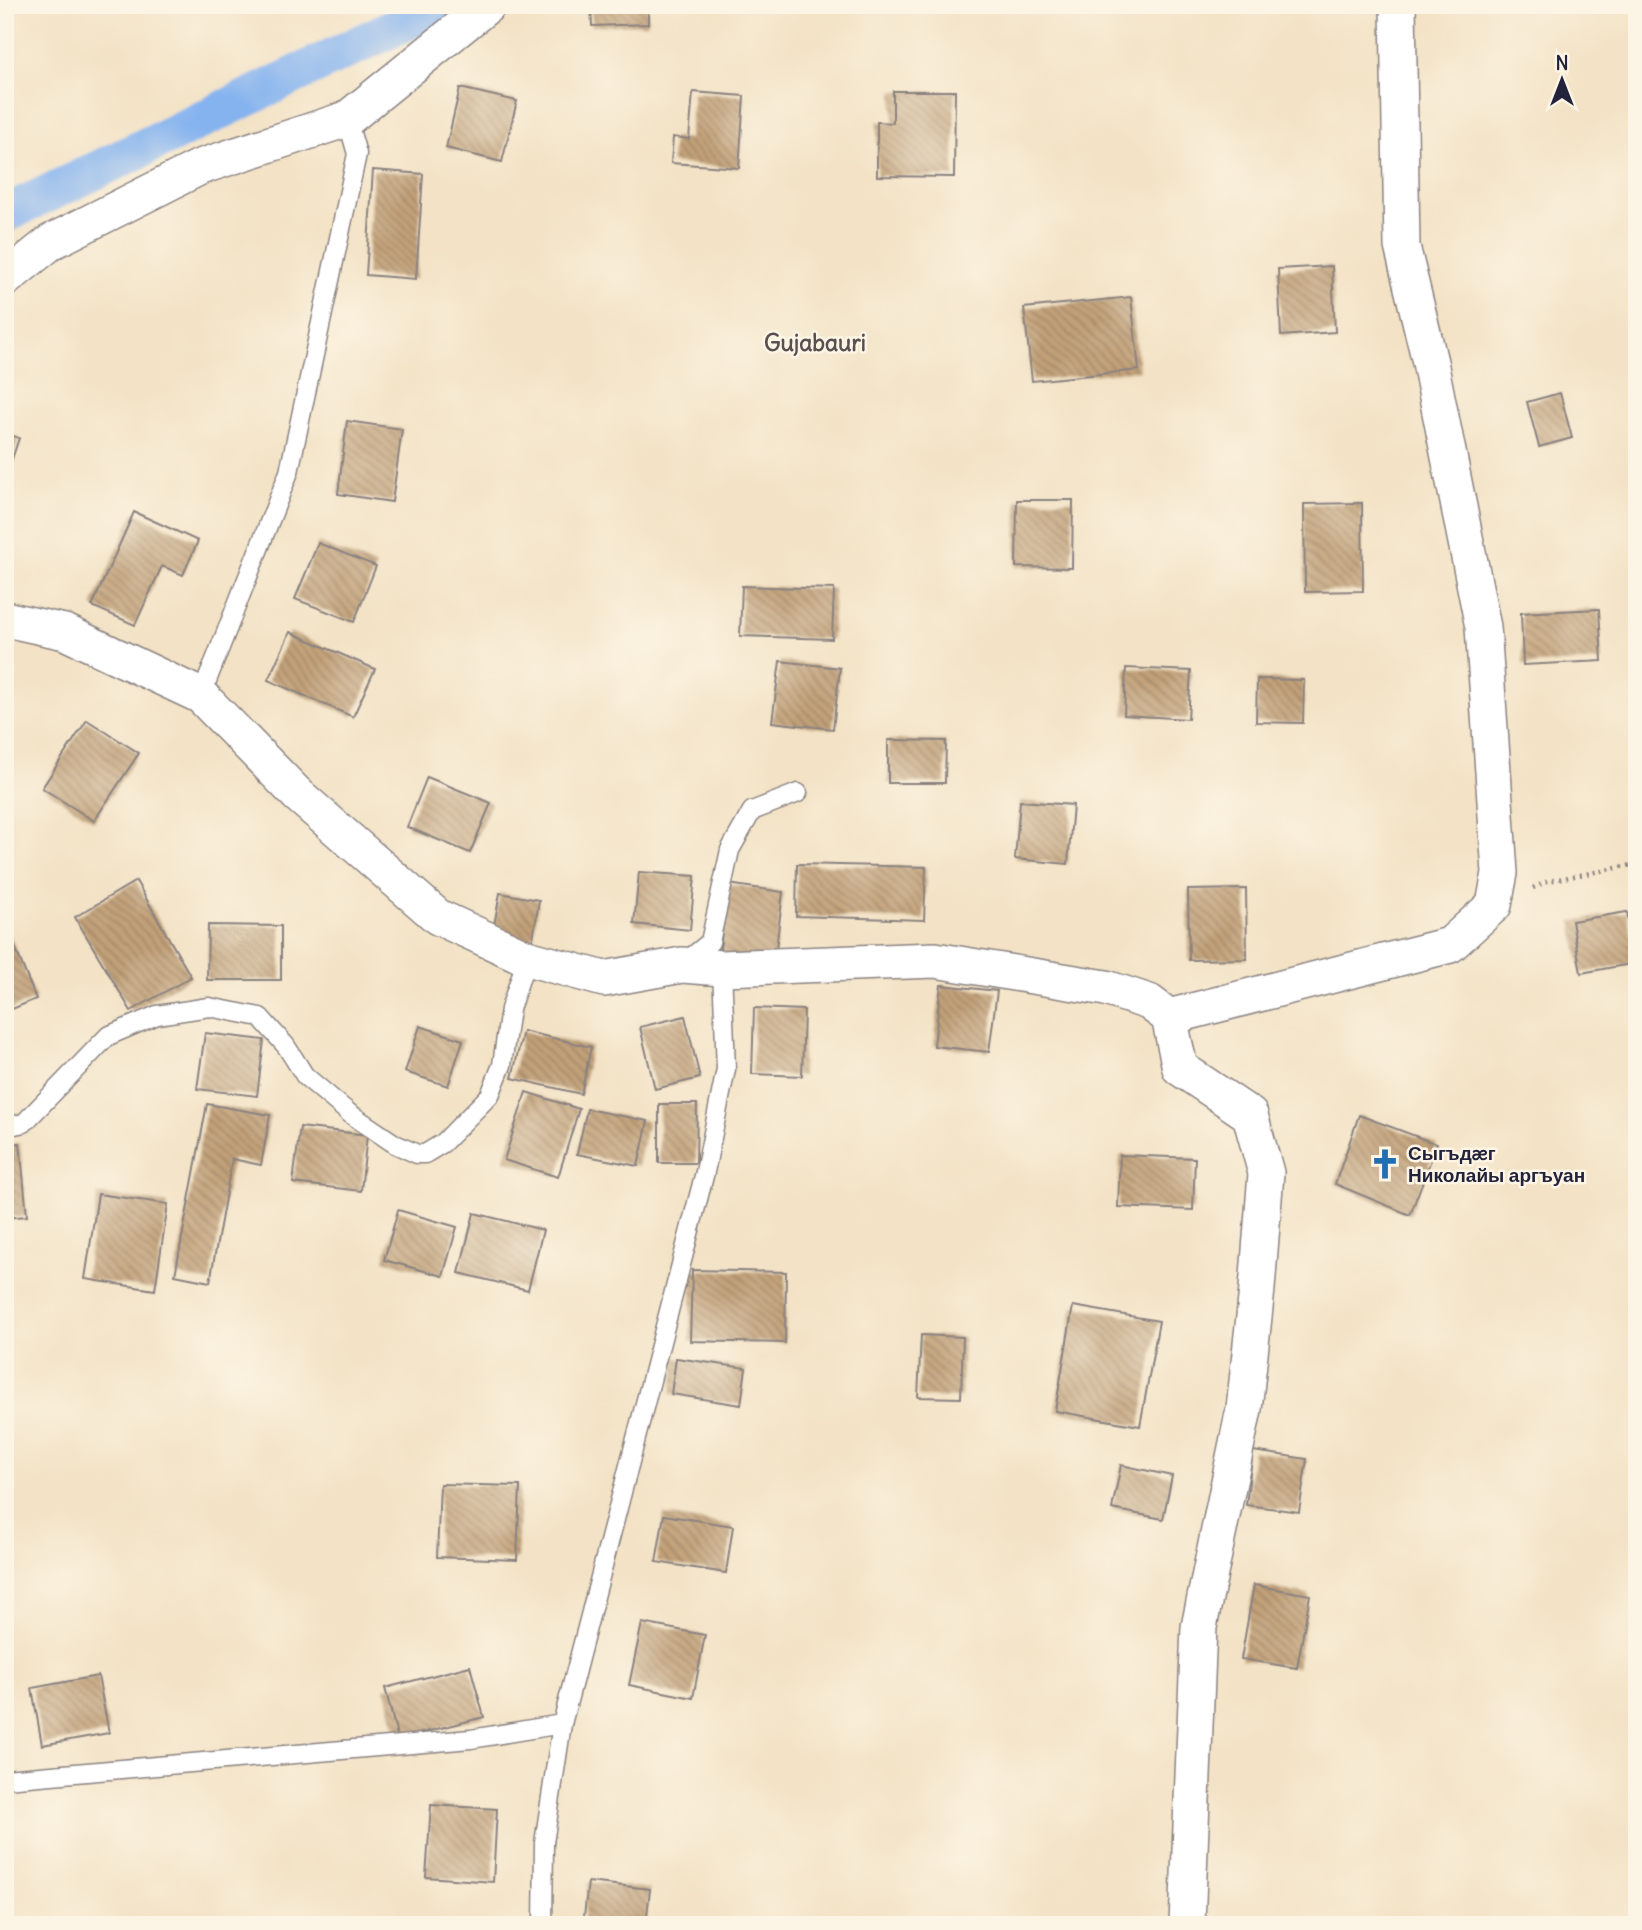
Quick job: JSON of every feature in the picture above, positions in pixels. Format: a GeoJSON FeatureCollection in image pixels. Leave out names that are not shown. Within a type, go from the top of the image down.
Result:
{"type":"FeatureCollection","features":[{"type":"Feature","properties":{"kind":"street"},"geometry":{"type":"LineString","coordinates":[[5,279],[51,242],[200,167],[347,119],[488,5]]}},
{"type":"Feature","properties":{"kind":"street"},"geometry":{"type":"LineString","coordinates":[[1169,1017],[1450,945],[1494,905],[1500,873],[1483,627],[1430,362],[1402,246],[1398,5]]}},
{"type":"Feature","properties":{"kind":"street"},"geometry":{"type":"LineString","coordinates":[[5,619],[65,632],[201,696],[298,795],[438,917],[527,958],[604,979],[682,965],[722,968],[935,960],[1106,988],[1149,1002],[1169,1017],[1180,1068],[1250,1115],[1266,1173],[1244,1409],[1199,1627],[1187,1925]]}},
{"type":"Feature","properties":{"kind":"lane"},"geometry":{"type":"LineString","coordinates":[[201,696],[289,472],[357,154],[347,119]]}},
{"type":"Feature","properties":{"kind":"lane"},"geometry":{"type":"LineString","coordinates":[[682,965],[710,942],[730,850],[752,811],[798,793]]}},
{"type":"Feature","properties":{"kind":"lane"},"geometry":{"type":"LineString","coordinates":[[5,1127],[24,1123],[107,1036],[157,1015],[209,1007],[260,1017],[286,1046],[305,1076],[340,1106],[395,1144],[416,1154],[425,1154],[443,1143],[490,1095],[502,1066],[510,1009],[527,958]]}},
{"type":"Feature","properties":{"kind":"lane"},"geometry":{"type":"LineString","coordinates":[[543,1925],[544,1843],[562,1724],[705,1172],[726,1069],[722,968]]}},
{"type":"Feature","properties":{"kind":"lane"},"geometry":{"type":"LineString","coordinates":[[5,1779],[471,1740],[562,1724]]}},
{"type":"Feature","properties":{"kind":"path"},"geometry":{"type":"LineString","coordinates":[[1494,905],[1548,881],[1637,864]]}},
{"type":"Feature","properties":{"kind":"building"},"geometry":{"type":"Polygon","coordinates":[[[591,5],[648,5],[648,24],[592,26],[591,5]]]}},
{"type":"Feature","properties":{"kind":"building"},"geometry":{"type":"Polygon","coordinates":[[[460,88],[517,101],[502,162],[446,148],[460,88]]]}},
{"type":"Feature","properties":{"kind":"building"},"geometry":{"type":"Polygon","coordinates":[[[893,91],[955,91],[954,177],[877,176],[877,122],[893,123],[893,91]]]}},
{"type":"Feature","properties":{"kind":"building"},"geometry":{"type":"Polygon","coordinates":[[[693,92],[744,96],[739,168],[671,163],[673,137],[689,139],[693,92]]]}},
{"type":"Feature","properties":{"kind":"building"},"geometry":{"type":"Polygon","coordinates":[[[373,170],[423,174],[416,279],[366,275],[373,170]]]}},
{"type":"Feature","properties":{"kind":"building"},"geometry":{"type":"Polygon","coordinates":[[[1332,266],[1335,332],[1281,336],[1278,269],[1332,266]]]}},
{"type":"Feature","properties":{"kind":"building"},"geometry":{"type":"Polygon","coordinates":[[[1131,297],[1139,370],[1032,381],[1024,308],[1131,297]]]}},
{"type":"Feature","properties":{"kind":"building"},"geometry":{"type":"Polygon","coordinates":[[[1560,393],[1572,438],[1539,447],[1527,402],[1560,393]]]}},
{"type":"Feature","properties":{"kind":"building"},"geometry":{"type":"Polygon","coordinates":[[[347,421],[402,429],[392,502],[338,494],[347,421]]]}},
{"type":"Feature","properties":{"kind":"building"},"geometry":{"type":"Polygon","coordinates":[[[5,433],[19,438],[6,477],[5,476],[5,433]]]}},
{"type":"Feature","properties":{"kind":"building"},"geometry":{"type":"Polygon","coordinates":[[[1017,500],[1073,500],[1072,568],[1016,567],[1017,500]]]}},
{"type":"Feature","properties":{"kind":"building"},"geometry":{"type":"Polygon","coordinates":[[[1362,503],[1363,591],[1305,592],[1304,504],[1362,503]]]}},
{"type":"Feature","properties":{"kind":"building"},"geometry":{"type":"Polygon","coordinates":[[[134,512],[198,541],[183,575],[162,566],[135,625],[92,606],[134,512]]]}},
{"type":"Feature","properties":{"kind":"building"},"geometry":{"type":"Polygon","coordinates":[[[318,543],[376,566],[354,622],[295,599],[318,543]]]}},
{"type":"Feature","properties":{"kind":"building"},"geometry":{"type":"Polygon","coordinates":[[[742,586],[834,589],[832,639],[740,636],[742,586]]]}},
{"type":"Feature","properties":{"kind":"building"},"geometry":{"type":"Polygon","coordinates":[[[1599,609],[1602,661],[1523,665],[1521,613],[1599,609]]]}},
{"type":"Feature","properties":{"kind":"building"},"geometry":{"type":"Polygon","coordinates":[[[290,632],[375,669],[353,717],[268,680],[290,632]]]}},
{"type":"Feature","properties":{"kind":"building"},"geometry":{"type":"Polygon","coordinates":[[[780,661],[840,668],[833,729],[772,722],[780,661]]]}},
{"type":"Feature","properties":{"kind":"building"},"geometry":{"type":"Polygon","coordinates":[[[1126,668],[1191,671],[1188,719],[1124,715],[1126,668]]]}},
{"type":"Feature","properties":{"kind":"building"},"geometry":{"type":"Polygon","coordinates":[[[1257,679],[1304,680],[1303,723],[1256,722],[1257,679]]]}},
{"type":"Feature","properties":{"kind":"building"},"geometry":{"type":"Polygon","coordinates":[[[87,720],[139,753],[94,821],[42,788],[87,720]]]}},
{"type":"Feature","properties":{"kind":"building"},"geometry":{"type":"Polygon","coordinates":[[[888,740],[946,741],[945,783],[888,783],[888,740]]]}},
{"type":"Feature","properties":{"kind":"building"},"geometry":{"type":"Polygon","coordinates":[[[427,777],[491,803],[470,853],[407,827],[427,777]]]}},
{"type":"Feature","properties":{"kind":"building"},"geometry":{"type":"Polygon","coordinates":[[[1020,801],[1073,805],[1068,864],[1015,859],[1020,801]]]}},
{"type":"Feature","properties":{"kind":"building"},"geometry":{"type":"Polygon","coordinates":[[[797,864],[926,867],[924,920],[796,916],[797,864]]]}},
{"type":"Feature","properties":{"kind":"building"},"geometry":{"type":"Polygon","coordinates":[[[639,872],[695,876],[690,930],[634,924],[639,872]]]}},
{"type":"Feature","properties":{"kind":"building"},"geometry":{"type":"Polygon","coordinates":[[[136,881],[191,977],[131,1011],[75,917],[136,881]]]}},
{"type":"Feature","properties":{"kind":"building"},"geometry":{"type":"Polygon","coordinates":[[[728,884],[783,892],[774,965],[719,957],[728,884]]]}},
{"type":"Feature","properties":{"kind":"building"},"geometry":{"type":"Polygon","coordinates":[[[1246,889],[1247,959],[1189,960],[1188,890],[1246,889]]]}},
{"type":"Feature","properties":{"kind":"building"},"geometry":{"type":"Polygon","coordinates":[[[500,893],[539,900],[532,945],[492,937],[500,893]]]}},
{"type":"Feature","properties":{"kind":"building"},"geometry":{"type":"Polygon","coordinates":[[[1627,912],[1636,963],[1581,973],[1572,921],[1627,912]]]}},
{"type":"Feature","properties":{"kind":"building"},"geometry":{"type":"Polygon","coordinates":[[[208,925],[281,926],[281,980],[207,980],[208,925]]]}},
{"type":"Feature","properties":{"kind":"building"},"geometry":{"type":"Polygon","coordinates":[[[10,935],[36,999],[5,1012],[5,937],[10,935]]]}},
{"type":"Feature","properties":{"kind":"building"},"geometry":{"type":"Polygon","coordinates":[[[941,985],[997,991],[989,1052],[934,1046],[941,985]]]}},
{"type":"Feature","properties":{"kind":"building"},"geometry":{"type":"Polygon","coordinates":[[[754,1008],[804,1010],[802,1076],[752,1074],[754,1008]]]}},
{"type":"Feature","properties":{"kind":"building"},"geometry":{"type":"Polygon","coordinates":[[[685,1016],[700,1078],[655,1089],[640,1027],[685,1016]]]}},
{"type":"Feature","properties":{"kind":"building"},"geometry":{"type":"Polygon","coordinates":[[[420,1026],[463,1040],[448,1086],[405,1072],[420,1026]]]}},
{"type":"Feature","properties":{"kind":"building"},"geometry":{"type":"Polygon","coordinates":[[[523,1031],[591,1047],[581,1094],[512,1078],[523,1031]]]}},
{"type":"Feature","properties":{"kind":"building"},"geometry":{"type":"Polygon","coordinates":[[[205,1033],[264,1040],[257,1096],[197,1089],[205,1033]]]}},
{"type":"Feature","properties":{"kind":"building"},"geometry":{"type":"Polygon","coordinates":[[[526,1092],[579,1109],[558,1177],[504,1160],[526,1092]]]}},
{"type":"Feature","properties":{"kind":"building"},"geometry":{"type":"Polygon","coordinates":[[[207,1104],[270,1115],[261,1165],[232,1159],[210,1282],[175,1275],[207,1104]]]}},
{"type":"Feature","properties":{"kind":"building"},"geometry":{"type":"Polygon","coordinates":[[[659,1104],[697,1104],[696,1163],[659,1163],[659,1104]]]}},
{"type":"Feature","properties":{"kind":"building"},"geometry":{"type":"Polygon","coordinates":[[[587,1109],[648,1121],[638,1166],[577,1154],[587,1109]]]}},
{"type":"Feature","properties":{"kind":"building","name":"Сыгъдæг Николайы аргъуан"},"geometry":{"type":"Polygon","coordinates":[[[1359,1115],[1437,1144],[1410,1215],[1335,1184],[1359,1115]]]}},
{"type":"Feature","properties":{"kind":"building"},"geometry":{"type":"Polygon","coordinates":[[[300,1127],[367,1135],[361,1191],[293,1183],[300,1127]]]}},
{"type":"Feature","properties":{"kind":"building"},"geometry":{"type":"Polygon","coordinates":[[[20,1143],[27,1216],[5,1218],[5,1145],[20,1143]]]}},
{"type":"Feature","properties":{"kind":"building"},"geometry":{"type":"Polygon","coordinates":[[[1120,1155],[1195,1158],[1193,1210],[1118,1207],[1120,1155]]]}},
{"type":"Feature","properties":{"kind":"building"},"geometry":{"type":"Polygon","coordinates":[[[98,1194],[168,1204],[155,1290],[85,1279],[98,1194]]]}},
{"type":"Feature","properties":{"kind":"building"},"geometry":{"type":"Polygon","coordinates":[[[398,1210],[457,1227],[443,1276],[384,1260],[398,1210]]]}},
{"type":"Feature","properties":{"kind":"building"},"geometry":{"type":"Polygon","coordinates":[[[474,1213],[543,1230],[528,1290],[459,1273],[474,1213]]]}},
{"type":"Feature","properties":{"kind":"building"},"geometry":{"type":"Polygon","coordinates":[[[692,1270],[786,1272],[785,1343],[690,1341],[692,1270]]]}},
{"type":"Feature","properties":{"kind":"building"},"geometry":{"type":"Polygon","coordinates":[[[1073,1306],[1159,1321],[1140,1426],[1055,1411],[1073,1306]]]}},
{"type":"Feature","properties":{"kind":"building"},"geometry":{"type":"Polygon","coordinates":[[[921,1335],[963,1337],[961,1398],[918,1397],[921,1335]]]}},
{"type":"Feature","properties":{"kind":"building"},"geometry":{"type":"Polygon","coordinates":[[[676,1358],[746,1368],[741,1405],[671,1394],[676,1358]]]}},
{"type":"Feature","properties":{"kind":"building"},"geometry":{"type":"Polygon","coordinates":[[[1253,1451],[1307,1459],[1299,1512],[1246,1505],[1253,1451]]]}},
{"type":"Feature","properties":{"kind":"building"},"geometry":{"type":"Polygon","coordinates":[[[1121,1465],[1172,1476],[1163,1519],[1112,1509],[1121,1465]]]}},
{"type":"Feature","properties":{"kind":"building"},"geometry":{"type":"Polygon","coordinates":[[[440,1484],[520,1486],[517,1560],[437,1557],[440,1484]]]}},
{"type":"Feature","properties":{"kind":"building"},"geometry":{"type":"Polygon","coordinates":[[[664,1515],[733,1526],[726,1573],[656,1562],[664,1515]]]}},
{"type":"Feature","properties":{"kind":"building"},"geometry":{"type":"Polygon","coordinates":[[[1254,1585],[1310,1595],[1297,1668],[1241,1659],[1254,1585]]]}},
{"type":"Feature","properties":{"kind":"building"},"geometry":{"type":"Polygon","coordinates":[[[642,1623],[705,1635],[693,1698],[629,1685],[642,1623]]]}},
{"type":"Feature","properties":{"kind":"building"},"geometry":{"type":"Polygon","coordinates":[[[470,1666],[484,1717],[398,1739],[385,1688],[470,1666]]]}},
{"type":"Feature","properties":{"kind":"building"},"geometry":{"type":"Polygon","coordinates":[[[98,1676],[109,1733],[42,1745],[32,1688],[98,1676]]]}},
{"type":"Feature","properties":{"kind":"building"},"geometry":{"type":"Polygon","coordinates":[[[431,1805],[497,1809],[493,1882],[426,1877],[431,1805]]]}},
{"type":"Feature","properties":{"kind":"building"},"geometry":{"type":"Polygon","coordinates":[[[588,1882],[650,1889],[646,1925],[583,1925],[588,1882]]]}},
{"type":"Feature","properties":{"kind":"waterway"},"geometry":{"type":"LineString","coordinates":[[5,214],[441,5]]}},
{"type":"Feature","properties":{"kind":"place","name":"Сыгъдæг Николайы аргъуан"},"geometry":{"type":"Point","coordinates":[1385,1164]}},
{"type":"Feature","properties":{"kind":"district","name":"Gujabauri"},"geometry":{"type":"Point","coordinates":[815,342]}}]}
